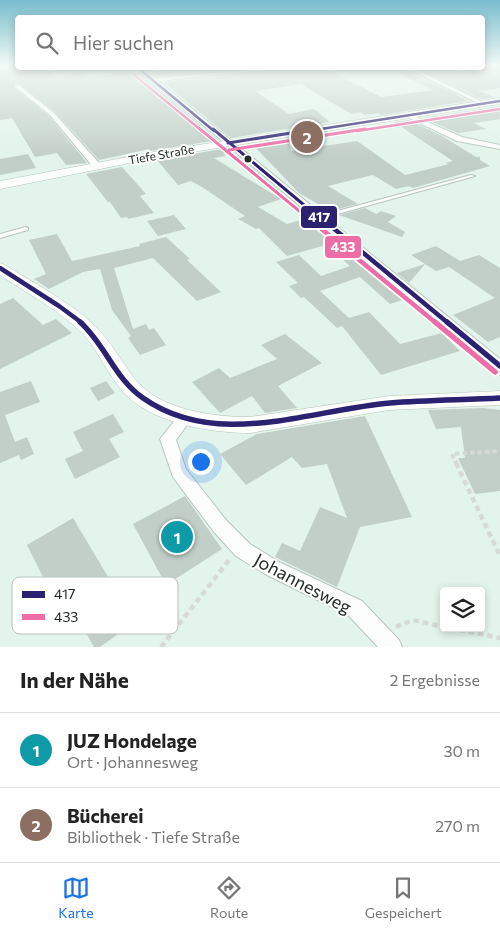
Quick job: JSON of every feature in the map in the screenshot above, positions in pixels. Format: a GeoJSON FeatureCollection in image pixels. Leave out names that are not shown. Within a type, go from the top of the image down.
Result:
{"type":"FeatureCollection","features":[{"type":"Feature","properties":{"kind":"main road","name":"Tiefe Straße"},"geometry":{"type":"LineString","coordinates":[[0,185],[228,143],[500,101]]}},
{"type":"Feature","properties":{"kind":"main road"},"geometry":{"type":"LineString","coordinates":[[0,268],[75,318],[91,332],[135,393],[165,410],[184,418],[229,426],[250,425],[388,402],[500,398]]}},
{"type":"Feature","properties":{"kind":"street"},"geometry":{"type":"LineString","coordinates":[[28,95],[52,114],[97,166]]}},
{"type":"Feature","properties":{"kind":"street"},"geometry":{"type":"LineString","coordinates":[[171,95],[500,366]]}},
{"type":"Feature","properties":{"kind":"street"},"geometry":{"type":"LineString","coordinates":[[466,95],[484,104]]}},
{"type":"Feature","properties":{"kind":"street"},"geometry":{"type":"LineString","coordinates":[[407,115],[460,139],[500,148]]}},
{"type":"Feature","properties":{"kind":"street","name":"Johannesweg"},"geometry":{"type":"LineString","coordinates":[[184,418],[168,440],[179,472],[220,526],[240,546],[272,568],[354,608],[385,640]]}},
{"type":"Feature","properties":{"kind":"lane"},"geometry":{"type":"LineString","coordinates":[[321,217],[473,176]]}},
{"type":"Feature","properties":{"kind":"lane"},"geometry":{"type":"LineString","coordinates":[[0,236],[26,229]]}},
{"type":"Feature","properties":{"kind":"path"},"geometry":{"type":"LineString","coordinates":[[500,451],[452,454],[500,556]]}},
{"type":"Feature","properties":{"kind":"path"},"geometry":{"type":"LineString","coordinates":[[178,625],[240,546]]}},
{"type":"Feature","properties":{"kind":"path"},"geometry":{"type":"LineString","coordinates":[[385,640],[414,620],[440,626]]}},
{"type":"Feature","properties":{"kind":"path"},"geometry":{"type":"LineString","coordinates":[[470,632],[500,638]]}},
{"type":"Feature","properties":{"kind":"path"},"geometry":{"type":"LineString","coordinates":[[161,647],[171,634]]}},
{"type":"Feature","properties":{"kind":"building"},"geometry":{"type":"Polygon","coordinates":[[[0,95],[23,95],[49,116],[87,163],[66,165],[57,153],[35,157],[12,118],[0,120],[0,95]]]}},
{"type":"Feature","properties":{"kind":"building"},"geometry":{"type":"Polygon","coordinates":[[[34,95],[164,95],[218,140],[150,151],[149,149],[99,160],[55,112],[34,95]]]}},
{"type":"Feature","properties":{"kind":"building"},"geometry":{"type":"Polygon","coordinates":[[[179,95],[261,95],[289,114],[314,109],[330,122],[231,138],[179,95]]]}},
{"type":"Feature","properties":{"kind":"building"},"geometry":{"type":"Polygon","coordinates":[[[320,95],[377,95],[381,97],[457,95],[469,101],[381,115],[378,113],[365,115],[360,112],[351,114],[320,95]]]}},
{"type":"Feature","properties":{"kind":"building"},"geometry":{"type":"Polygon","coordinates":[[[473,95],[494,97],[481,99],[473,95]]]}},
{"type":"Feature","properties":{"kind":"building"},"geometry":{"type":"Polygon","coordinates":[[[500,106],[500,119],[474,123],[486,129],[458,133],[423,118],[500,106]]]}},
{"type":"Feature","properties":{"kind":"building"},"geometry":{"type":"Polygon","coordinates":[[[409,120],[442,136],[476,157],[480,157],[480,160],[490,166],[413,188],[409,186],[396,189],[373,175],[328,186],[358,204],[330,211],[299,193],[256,148],[245,150],[241,146],[288,139],[291,151],[357,141],[405,175],[449,164],[445,163],[453,161],[394,122],[409,120]]]}},
{"type":"Feature","properties":{"kind":"building"},"geometry":{"type":"Polygon","coordinates":[[[228,148],[232,152],[223,153],[226,156],[214,158],[281,199],[258,207],[287,224],[311,217],[408,298],[390,304],[360,277],[320,291],[349,318],[369,312],[400,344],[442,333],[460,351],[381,375],[342,326],[337,328],[304,297],[301,298],[289,286],[298,283],[276,262],[299,255],[321,276],[350,266],[326,245],[287,256],[259,228],[256,229],[238,219],[245,216],[202,187],[191,181],[178,185],[157,160],[228,148]]]}},
{"type":"Feature","properties":{"kind":"building"},"geometry":{"type":"Polygon","coordinates":[[[28,154],[36,168],[0,175],[0,159],[28,154]]]}},
{"type":"Feature","properties":{"kind":"building"},"geometry":{"type":"Polygon","coordinates":[[[122,167],[146,194],[140,196],[154,213],[128,219],[127,217],[121,218],[86,174],[122,167]]]}},
{"type":"Feature","properties":{"kind":"building"},"geometry":{"type":"Polygon","coordinates":[[[365,208],[376,214],[381,211],[396,216],[388,222],[405,232],[402,237],[339,215],[365,208]]]}},
{"type":"Feature","properties":{"kind":"building"},"geometry":{"type":"Polygon","coordinates":[[[174,215],[186,229],[158,236],[147,221],[174,215]]]}},
{"type":"Feature","properties":{"kind":"building"},"geometry":{"type":"Polygon","coordinates":[[[57,234],[72,261],[140,246],[139,244],[166,237],[221,292],[197,301],[153,258],[114,268],[133,329],[146,324],[149,330],[154,328],[166,345],[140,355],[128,338],[131,336],[112,310],[100,269],[83,272],[49,289],[34,279],[46,274],[29,240],[57,234]]]}},
{"type":"Feature","properties":{"kind":"building"},"geometry":{"type":"Polygon","coordinates":[[[436,246],[460,261],[479,255],[500,268],[500,337],[488,342],[453,315],[495,298],[449,267],[436,271],[411,255],[436,246]]]}},
{"type":"Feature","properties":{"kind":"building"},"geometry":{"type":"Polygon","coordinates":[[[425,264],[409,283],[397,273],[425,264]]]}},
{"type":"Feature","properties":{"kind":"building"},"geometry":{"type":"Polygon","coordinates":[[[13,298],[43,325],[56,319],[72,333],[0,369],[0,304],[13,298]]]}},
{"type":"Feature","properties":{"kind":"building"},"geometry":{"type":"Polygon","coordinates":[[[285,334],[322,363],[278,386],[297,408],[265,413],[252,396],[220,413],[192,382],[219,368],[230,378],[277,359],[261,345],[285,334]]]}},
{"type":"Feature","properties":{"kind":"building"},"geometry":{"type":"Polygon","coordinates":[[[31,381],[40,402],[5,415],[15,442],[27,437],[34,454],[21,460],[19,455],[0,463],[0,392],[31,381]]]}},
{"type":"Feature","properties":{"kind":"building"},"geometry":{"type":"Polygon","coordinates":[[[106,381],[115,393],[98,401],[90,388],[106,381]]]}},
{"type":"Feature","properties":{"kind":"building"},"geometry":{"type":"Polygon","coordinates":[[[483,408],[500,410],[500,491],[475,494],[458,458],[465,458],[461,427],[436,429],[428,410],[483,408]]]}},
{"type":"Feature","properties":{"kind":"building"},"geometry":{"type":"Polygon","coordinates":[[[113,414],[124,432],[109,439],[120,457],[75,479],[65,459],[83,451],[73,432],[113,414]]]}},
{"type":"Feature","properties":{"kind":"building"},"geometry":{"type":"Polygon","coordinates":[[[365,416],[412,517],[360,527],[337,587],[275,557],[282,543],[300,551],[320,507],[347,518],[327,464],[302,468],[292,457],[246,485],[220,454],[257,434],[365,416]]]}},
{"type":"Feature","properties":{"kind":"building"},"geometry":{"type":"Polygon","coordinates":[[[185,496],[222,549],[178,577],[162,577],[133,524],[185,496]]]}},
{"type":"Feature","properties":{"kind":"building"},"geometry":{"type":"Polygon","coordinates":[[[73,518],[108,577],[43,577],[27,545],[73,518]]]}},
{"type":"Feature","properties":{"kind":"building"},"geometry":{"type":"Polygon","coordinates":[[[87,634],[118,634],[100,647],[94,647],[87,634]]]}},
{"type":"Feature","properties":{"kind":"transit line","name":"433"},"geometry":{"type":"LineString","coordinates":[[159,95],[495,372]]}},
{"type":"Feature","properties":{"kind":"transit line","name":"417"},"geometry":{"type":"LineString","coordinates":[[171,95],[500,366]]}},
{"type":"Feature","properties":{"kind":"transit line","name":"417"},"geometry":{"type":"LineString","coordinates":[[228,143],[500,101]]}},
{"type":"Feature","properties":{"kind":"transit line","name":"433"},"geometry":{"type":"LineString","coordinates":[[229,150],[500,109]]}},
{"type":"Feature","properties":{"kind":"transit line","name":"417"},"geometry":{"type":"LineString","coordinates":[[0,268],[81,322],[96,338],[125,381],[142,397],[155,406],[186,417],[202,421],[250,425],[389,403],[500,398]]}},
{"type":"Feature","properties":{"kind":"place","name":"Bücherei"},"geometry":{"type":"Point","coordinates":[307,137]}},
{"type":"Feature","properties":{"kind":"place","name":"JUZ Hondelage"},"geometry":{"type":"Point","coordinates":[177,537]}}]}
